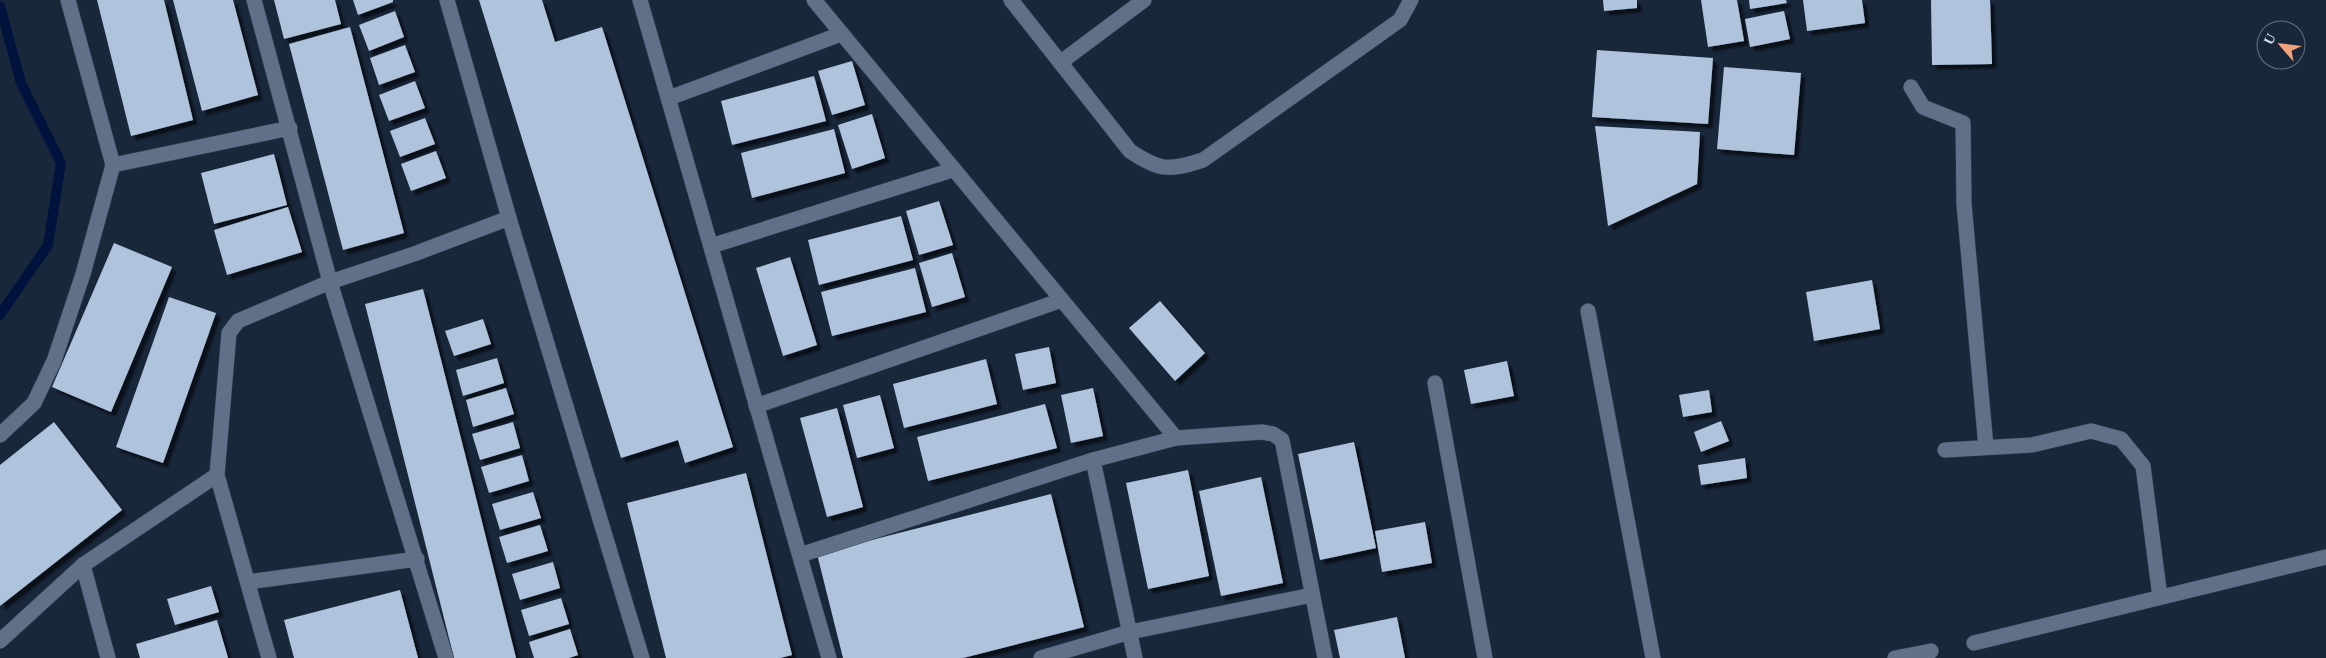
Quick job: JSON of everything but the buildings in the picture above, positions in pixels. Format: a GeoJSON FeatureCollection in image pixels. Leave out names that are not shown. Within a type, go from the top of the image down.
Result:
{"type":"FeatureCollection","features":[{"type":"Feature","properties":{"kind":"street"},"geometry":{"type":"LineString","coordinates":[[0,435],[34,403],[54,361],[83,274],[113,165],[68,0]]}},
{"type":"Feature","properties":{"kind":"street"},"geometry":{"type":"LineString","coordinates":[[254,0],[330,282],[446,658]]}},
{"type":"Feature","properties":{"kind":"street"},"geometry":{"type":"LineString","coordinates":[[447,0],[509,218],[642,658]]}},
{"type":"Feature","properties":{"kind":"street"},"geometry":{"type":"LineString","coordinates":[[640,0],[829,658]]}},
{"type":"Feature","properties":{"kind":"street"},"geometry":{"type":"LineString","coordinates":[[814,0],[952,170],[1176,438]]}},
{"type":"Feature","properties":{"kind":"street"},"geometry":{"type":"LineString","coordinates":[[1011,0],[1130,150],[1149,164],[1174,169],[1203,160],[1400,20],[1411,0]]}},
{"type":"Feature","properties":{"kind":"street"},"geometry":{"type":"LineString","coordinates":[[1061,62],[1144,0]]}},
{"type":"Feature","properties":{"kind":"street"},"geometry":{"type":"LineString","coordinates":[[669,98],[841,34]]}},
{"type":"Feature","properties":{"kind":"street"},"geometry":{"type":"LineString","coordinates":[[1911,87],[1923,107],[1963,123],[1964,204],[1986,447]]}},
{"type":"Feature","properties":{"kind":"street"},"geometry":{"type":"LineString","coordinates":[[113,165],[290,128]]}},
{"type":"Feature","properties":{"kind":"street"},"geometry":{"type":"LineString","coordinates":[[711,246],[952,170]]}},
{"type":"Feature","properties":{"kind":"street"},"geometry":{"type":"LineString","coordinates":[[269,658],[217,475],[229,332],[238,321],[330,282],[414,254],[509,218]]}},
{"type":"Feature","properties":{"kind":"street"},"geometry":{"type":"LineString","coordinates":[[756,406],[1062,300]]}},
{"type":"Feature","properties":{"kind":"street"},"geometry":{"type":"LineString","coordinates":[[1588,311],[1652,658]]}},
{"type":"Feature","properties":{"kind":"street"},"geometry":{"type":"LineString","coordinates":[[1435,383],[1485,658]]}},
{"type":"Feature","properties":{"kind":"street"},"geometry":{"type":"LineString","coordinates":[[1945,450],[2032,445],[2091,431],[2121,439],[2143,466],[2160,597]]}},
{"type":"Feature","properties":{"kind":"street"},"geometry":{"type":"LineString","coordinates":[[800,555],[1093,460],[1176,438],[1262,432],[1273,434],[1282,440],[1325,658]]}},
{"type":"Feature","properties":{"kind":"street"},"geometry":{"type":"LineString","coordinates":[[1093,460],[1135,658]]}},
{"type":"Feature","properties":{"kind":"street"},"geometry":{"type":"LineString","coordinates":[[0,640],[83,565],[217,475]]}},
{"type":"Feature","properties":{"kind":"street"},"geometry":{"type":"LineString","coordinates":[[1974,643],[2326,557]]}},
{"type":"Feature","properties":{"kind":"street"},"geometry":{"type":"LineString","coordinates":[[248,582],[417,559]]}},
{"type":"Feature","properties":{"kind":"street"},"geometry":{"type":"LineString","coordinates":[[83,565],[108,658]]}},
{"type":"Feature","properties":{"kind":"street"},"geometry":{"type":"LineString","coordinates":[[1041,658],[1130,632],[1312,595]]}},
{"type":"Feature","properties":{"kind":"street"},"geometry":{"type":"LineString","coordinates":[[1895,658],[1931,651]]}},
{"type":"Feature","properties":{"kind":"waterway"},"geometry":{"type":"LineString","coordinates":[[0,6],[21,83],[61,163],[48,245],[0,315]]}}]}
